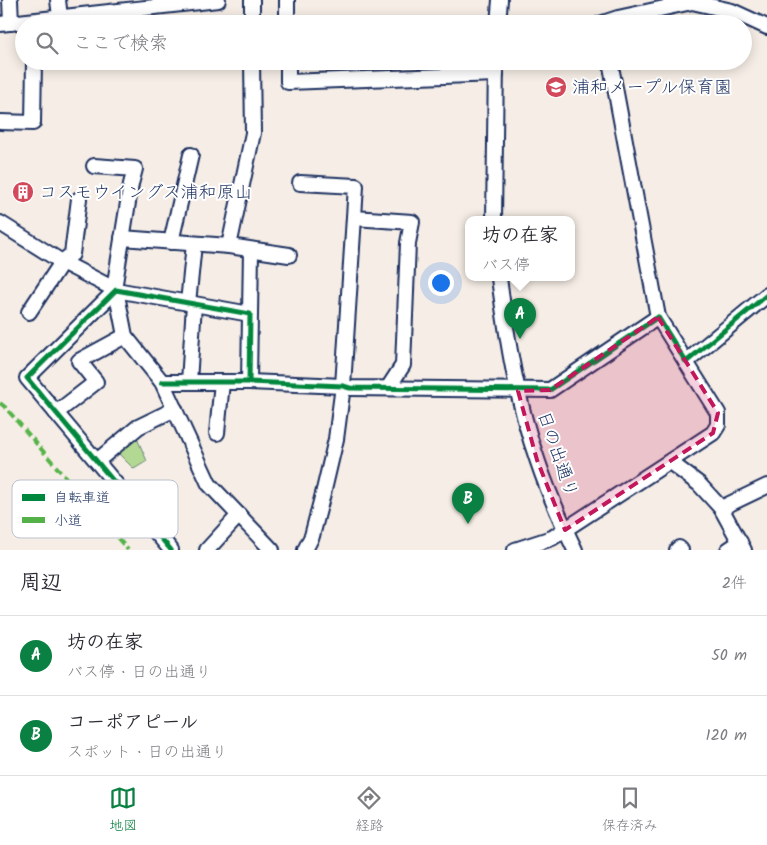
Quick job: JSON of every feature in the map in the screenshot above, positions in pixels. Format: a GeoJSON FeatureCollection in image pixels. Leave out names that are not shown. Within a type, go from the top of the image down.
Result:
{"type":"FeatureCollection","features":[{"type":"Feature","properties":{"kind":"street"},"geometry":{"type":"LineString","coordinates":[[6,23],[10,0]]}},
{"type":"Feature","properties":{"kind":"street"},"geometry":{"type":"LineString","coordinates":[[58,0],[60,15]]}},
{"type":"Feature","properties":{"kind":"street"},"geometry":{"type":"LineString","coordinates":[[79,15],[218,0]]}},
{"type":"Feature","properties":{"kind":"street"},"geometry":{"type":"LineString","coordinates":[[252,0],[252,15]]}},
{"type":"Feature","properties":{"kind":"street"},"geometry":{"type":"LineString","coordinates":[[286,0],[287,15]]}},
{"type":"Feature","properties":{"kind":"street"},"geometry":{"type":"LineString","coordinates":[[499,15],[500,0]]}},
{"type":"Feature","properties":{"kind":"street"},"geometry":{"type":"LineString","coordinates":[[631,15],[691,1],[741,15]]}},
{"type":"Feature","properties":{"kind":"street"},"geometry":{"type":"LineString","coordinates":[[752,20],[767,27]]}},
{"type":"Feature","properties":{"kind":"street"},"geometry":{"type":"LineString","coordinates":[[0,122],[33,123],[34,70]]}},
{"type":"Feature","properties":{"kind":"street"},"geometry":{"type":"LineString","coordinates":[[229,246],[253,133],[252,70]]}},
{"type":"Feature","properties":{"kind":"street"},"geometry":{"type":"LineString","coordinates":[[288,70],[288,82],[466,70]]}},
{"type":"Feature","properties":{"kind":"street"},"geometry":{"type":"LineString","coordinates":[[494,216],[496,70]]}},
{"type":"Feature","properties":{"kind":"street"},"geometry":{"type":"LineString","coordinates":[[515,550],[552,538],[565,530],[713,433],[718,425],[718,413],[658,317],[612,70]]}},
{"type":"Feature","properties":{"kind":"street"},"geometry":{"type":"LineString","coordinates":[[171,242],[190,154]]}},
{"type":"Feature","properties":{"kind":"street"},"geometry":{"type":"LineString","coordinates":[[94,166],[135,169],[115,289],[125,336],[162,382],[209,484],[272,550]]}},
{"type":"Feature","properties":{"kind":"street"},"geometry":{"type":"LineString","coordinates":[[300,182],[356,186],[343,386],[336,439],[312,536],[304,550]]}},
{"type":"Feature","properties":{"kind":"street"},"geometry":{"type":"LineString","coordinates":[[29,312],[62,262],[72,254],[79,199]]}},
{"type":"Feature","properties":{"kind":"street"},"geometry":{"type":"LineString","coordinates":[[354,218],[412,222],[408,243],[403,365],[388,388]]}},
{"type":"Feature","properties":{"kind":"street"},"geometry":{"type":"LineString","coordinates":[[0,223],[62,262],[115,289],[250,314]]}},
{"type":"Feature","properties":{"kind":"street"},"geometry":{"type":"LineString","coordinates":[[122,238],[229,246],[289,255]]}},
{"type":"Feature","properties":{"kind":"street"},"geometry":{"type":"LineString","coordinates":[[188,382],[194,244]]}},
{"type":"Feature","properties":{"kind":"street"},"geometry":{"type":"LineString","coordinates":[[249,382],[251,250]]}},
{"type":"Feature","properties":{"kind":"street","name":"日の出通り"},"geometry":{"type":"LineString","coordinates":[[499,281],[508,339],[526,425],[537,460],[575,550]]}},
{"type":"Feature","properties":{"kind":"street"},"geometry":{"type":"LineString","coordinates":[[113,480],[27,378],[115,289]]}},
{"type":"Feature","properties":{"kind":"street"},"geometry":{"type":"LineString","coordinates":[[686,362],[767,295]]}},
{"type":"Feature","properties":{"kind":"street"},"geometry":{"type":"LineString","coordinates":[[162,382],[249,382],[343,386],[350,388],[550,390],[658,317]]}},
{"type":"Feature","properties":{"kind":"street"},"geometry":{"type":"LineString","coordinates":[[56,413],[96,382],[79,361],[125,336]]}},
{"type":"Feature","properties":{"kind":"street"},"geometry":{"type":"LineString","coordinates":[[217,433],[222,382]]}},
{"type":"Feature","properties":{"kind":"street"},"geometry":{"type":"LineString","coordinates":[[97,461],[138,427],[175,409]]}},
{"type":"Feature","properties":{"kind":"street"},"geometry":{"type":"LineString","coordinates":[[670,462],[699,484],[721,508],[737,547]]}},
{"type":"Feature","properties":{"kind":"street"},"geometry":{"type":"LineString","coordinates":[[721,508],[767,486]]}},
{"type":"Feature","properties":{"kind":"street"},"geometry":{"type":"LineString","coordinates":[[207,550],[239,515]]}},
{"type":"Feature","properties":{"kind":"street"},"geometry":{"type":"LineString","coordinates":[[161,538],[171,550]]}},
{"type":"Feature","properties":{"kind":"street"},"geometry":{"type":"LineString","coordinates":[[677,550],[680,548],[681,550]]}},
{"type":"Feature","properties":{"kind":"highlighted area"},"geometry":{"type":"Polygon","coordinates":[[[658,317],[718,413],[713,433],[565,530],[537,460],[518,391],[550,390],[658,317]]]}},
{"type":"Feature","properties":{"kind":"green space"},"geometry":{"type":"Polygon","coordinates":[[[136,436],[147,461],[134,469],[117,452],[136,436]]]}},
{"type":"Feature","properties":{"kind":"marked path"},"geometry":{"type":"LineString","coordinates":[[0,403],[68,480]]}},
{"type":"Feature","properties":{"kind":"marked path"},"geometry":{"type":"LineString","coordinates":[[118,538],[128,550]]}},
{"type":"Feature","properties":{"kind":"cycle path"},"geometry":{"type":"LineString","coordinates":[[112,480],[27,378],[116,290],[250,314],[249,382]]}},
{"type":"Feature","properties":{"kind":"cycle path"},"geometry":{"type":"LineString","coordinates":[[162,382],[249,382],[343,386],[350,388],[550,390],[658,317],[686,362],[767,295]]}},
{"type":"Feature","properties":{"kind":"cycle path"},"geometry":{"type":"LineString","coordinates":[[161,538],[171,550]]}},
{"type":"Feature","properties":{"kind":"place","name":"浦和メープル保育園"},"geometry":{"type":"Point","coordinates":[556,87]}},
{"type":"Feature","properties":{"kind":"place","name":"コスモウイングス浦和原山"},"geometry":{"type":"Point","coordinates":[23,192]}},
{"type":"Feature","properties":{"kind":"place","name":"坊の在家"},"geometry":{"type":"Point","coordinates":[520,339]}},
{"type":"Feature","properties":{"kind":"place","name":"コーポアピール"},"geometry":{"type":"Point","coordinates":[468,524]}}]}
